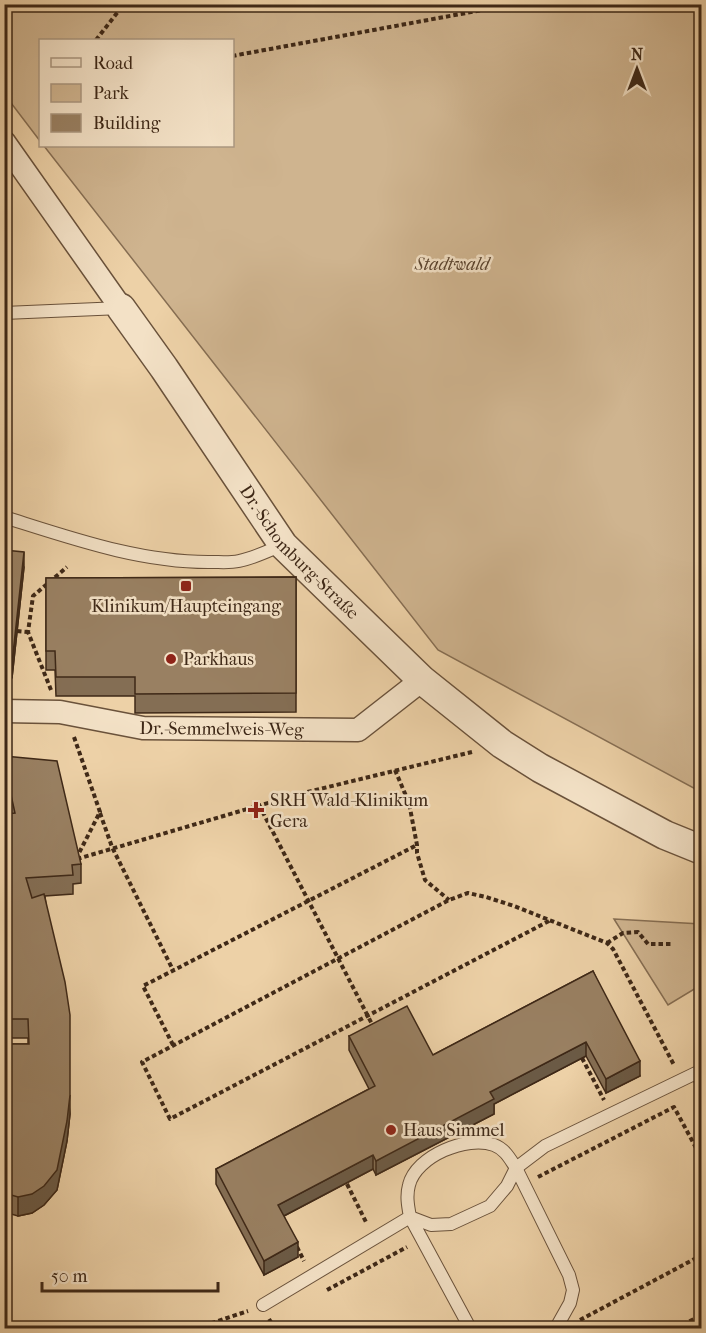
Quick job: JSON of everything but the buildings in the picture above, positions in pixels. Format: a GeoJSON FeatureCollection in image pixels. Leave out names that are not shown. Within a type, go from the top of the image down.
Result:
{"type":"FeatureCollection","features":[{"type":"Feature","properties":{"kind":"street","name":"Dr.-Schomburg-Straße"},"geometry":{"type":"LineString","coordinates":[[4,142],[164,368],[283,545],[422,680],[502,744],[540,768],[665,835],[702,850]]}},
{"type":"Feature","properties":{"kind":"street","name":"Dr.-Semmelweis-Weg"},"geometry":{"type":"LineString","coordinates":[[4,711],[60,712],[143,728],[358,730],[422,680]]}},
{"type":"Feature","properties":{"kind":"lane"},"geometry":{"type":"LineString","coordinates":[[4,313],[121,308]]}},
{"type":"Feature","properties":{"kind":"lane"},"geometry":{"type":"LineString","coordinates":[[4,517],[74,539],[149,557],[194,562],[238,561],[261,555],[283,545]]}},
{"type":"Feature","properties":{"kind":"lane"},"geometry":{"type":"LineString","coordinates":[[410,1217],[431,1225],[451,1224],[490,1206],[507,1186],[516,1168],[545,1146],[696,1073],[702,1083]]}},
{"type":"Feature","properties":{"kind":"lane"},"geometry":{"type":"LineString","coordinates":[[470,1329],[410,1217],[407,1201],[409,1184],[415,1170],[439,1152],[458,1144],[480,1142],[495,1145],[507,1154],[569,1275],[573,1290],[570,1303],[557,1328]]}},
{"type":"Feature","properties":{"kind":"lane"},"geometry":{"type":"LineString","coordinates":[[263,1305],[410,1217]]}},
{"type":"Feature","properties":{"kind":"path"},"geometry":{"type":"LineString","coordinates":[[97,39],[124,4]]}},
{"type":"Feature","properties":{"kind":"path"},"geometry":{"type":"LineString","coordinates":[[234,56],[515,4]]}},
{"type":"Feature","properties":{"kind":"path"},"geometry":{"type":"LineString","coordinates":[[17,631],[28,632]]}},
{"type":"Feature","properties":{"kind":"path"},"geometry":{"type":"LineString","coordinates":[[76,859],[259,805],[502,744]]}},
{"type":"Feature","properties":{"kind":"path"},"geometry":{"type":"LineString","coordinates":[[395,770],[409,803],[420,868],[425,880],[448,900]]}},
{"type":"Feature","properties":{"kind":"path"},"geometry":{"type":"LineString","coordinates":[[259,805],[378,1035]]}},
{"type":"Feature","properties":{"kind":"path"},"geometry":{"type":"LineString","coordinates":[[100,812],[112,847],[173,970]]}},
{"type":"Feature","properties":{"kind":"path"},"geometry":{"type":"LineString","coordinates":[[173,1046],[143,986],[417,845]]}},
{"type":"Feature","properties":{"kind":"path"},"geometry":{"type":"LineString","coordinates":[[549,921],[170,1119],[142,1062],[448,900],[468,893],[514,906],[607,943],[613,949],[682,1080]]}},
{"type":"Feature","properties":{"kind":"path"},"geometry":{"type":"LineString","coordinates":[[607,943],[623,933],[638,932],[648,944],[673,945]]}},
{"type":"Feature","properties":{"kind":"path"},"geometry":{"type":"LineString","coordinates":[[582,1058],[612,1114]]}},
{"type":"Feature","properties":{"kind":"path"},"geometry":{"type":"LineString","coordinates":[[524,1184],[674,1107],[702,1159]]}},
{"type":"Feature","properties":{"kind":"path"},"geometry":{"type":"LineString","coordinates":[[346,1184],[374,1238]]}},
{"type":"Feature","properties":{"kind":"path"},"geometry":{"type":"LineString","coordinates":[[321,1293],[422,1238]]}},
{"type":"Feature","properties":{"kind":"path"},"geometry":{"type":"LineString","coordinates":[[297,1246],[312,1275]]}},
{"type":"Feature","properties":{"kind":"path"},"geometry":{"type":"LineString","coordinates":[[557,1328],[578,1321],[702,1255]]}},
{"type":"Feature","properties":{"kind":"path"},"geometry":{"type":"LineString","coordinates":[[197,1329],[263,1305]]}},
{"type":"Feature","properties":{"kind":"path"},"geometry":{"type":"LineString","coordinates":[[676,1329],[702,1315]]}},
{"type":"Feature","properties":{"kind":"path"},"geometry":{"type":"LineString","coordinates":[[4,1321],[23,1329]]}},
{"type":"Feature","properties":{"kind":"green space","name":"Stadtwald"},"geometry":{"type":"Polygon","coordinates":[[[5,4],[701,5],[701,792],[438,650],[45,147],[234,147],[234,39],[39,39],[39,140],[5,95],[5,4]]]}},
{"type":"Feature","properties":{"kind":"green space"},"geometry":{"type":"Polygon","coordinates":[[[614,919],[701,924],[701,985],[668,1005],[614,919]]]}},
{"type":"Feature","properties":{"kind":"place","name":"Klinikum/Haupteingang"},"geometry":{"type":"Point","coordinates":[186,586]}},
{"type":"Feature","properties":{"kind":"place","name":"Parkhaus"},"geometry":{"type":"Point","coordinates":[171,659]}},
{"type":"Feature","properties":{"kind":"place","name":"SRH Wald-Klinikum Gera"},"geometry":{"type":"Point","coordinates":[256,810]}},
{"type":"Feature","properties":{"kind":"place","name":"Haus Simmel"},"geometry":{"type":"Point","coordinates":[391,1130]}}]}
